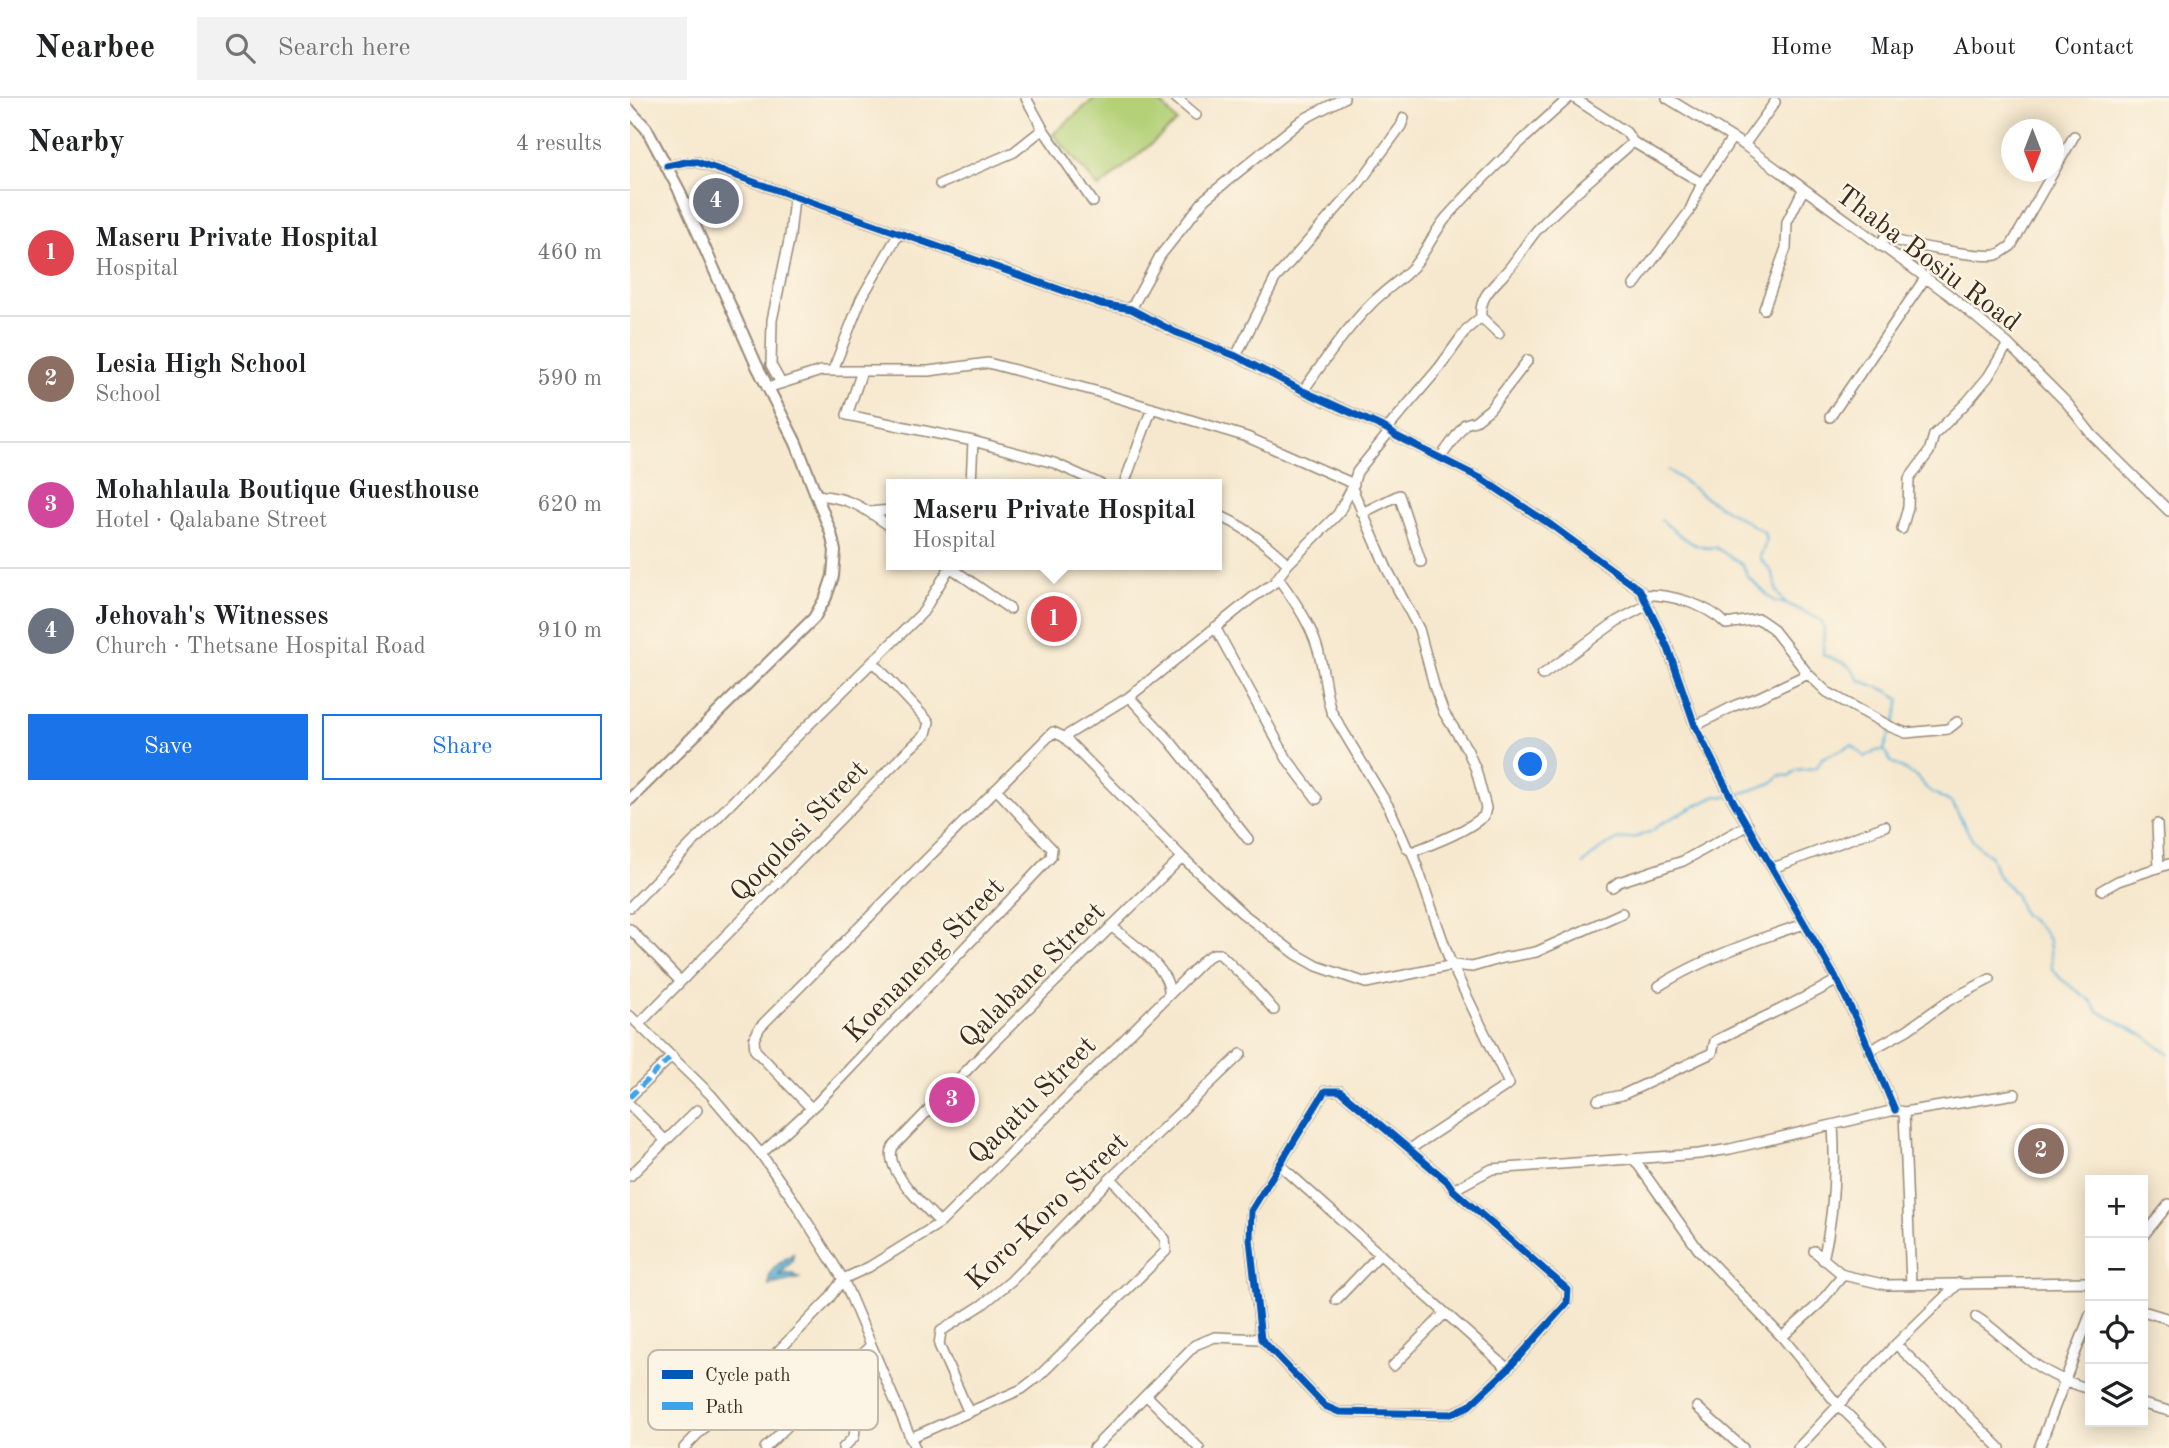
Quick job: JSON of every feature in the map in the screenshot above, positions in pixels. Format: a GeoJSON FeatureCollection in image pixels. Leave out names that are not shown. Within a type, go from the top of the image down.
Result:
{"type":"FeatureCollection","features":[{"type":"Feature","properties":{"kind":"main road"},"geometry":{"type":"LineString","coordinates":[[630,111],[646,128],[667,166],[767,388],[796,443],[831,533],[835,551],[833,576],[826,597],[814,618],[630,799]]}},
{"type":"Feature","properties":{"kind":"street"},"geometry":{"type":"LineString","coordinates":[[1026,98],[1043,129],[1093,202]]}},
{"type":"Feature","properties":{"kind":"street"},"geometry":{"type":"LineString","coordinates":[[1177,98],[1196,115]]}},
{"type":"Feature","properties":{"kind":"street"},"geometry":{"type":"LineString","coordinates":[[1131,309],[1160,256],[1205,199],[1302,120],[1344,98]]}},
{"type":"Feature","properties":{"kind":"street"},"geometry":{"type":"LineString","coordinates":[[1303,391],[1331,350],[1354,323],[1371,304],[1409,272],[1444,220],[1505,156],[1572,98],[1626,131],[1633,142],[1702,183]]}},
{"type":"Feature","properties":{"kind":"street","name":"Thaba Bosiu Road"},"geometry":{"type":"LineString","coordinates":[[1667,98],[1680,102],[1744,145],[1926,277],[2008,344],[2067,403],[2092,435],[2169,511]]}},
{"type":"Feature","properties":{"kind":"street"},"geometry":{"type":"LineString","coordinates":[[1744,145],[1775,102]]}},
{"type":"Feature","properties":{"kind":"street"},"geometry":{"type":"LineString","coordinates":[[1236,356],[1275,279],[1360,182],[1404,118]]}},
{"type":"Feature","properties":{"kind":"street"},"geometry":{"type":"LineString","coordinates":[[940,184],[1014,152],[1043,129]]}},
{"type":"Feature","properties":{"kind":"street"},"geometry":{"type":"LineString","coordinates":[[1880,246],[1885,237],[1908,245],[1972,254],[2000,253],[2011,246],[2074,136]]}},
{"type":"Feature","properties":{"kind":"street"},"geometry":{"type":"LineString","coordinates":[[1634,285],[1689,212],[1702,183],[1732,138]]}},
{"type":"Feature","properties":{"kind":"street"},"geometry":{"type":"LineString","coordinates":[[1499,334],[1481,317],[1480,308],[1486,295],[1539,228],[1633,142]]}},
{"type":"Feature","properties":{"kind":"street"},"geometry":{"type":"LineString","coordinates":[[667,166],[697,162],[1101,304],[1131,309],[1175,332],[1236,356],[1303,391],[1389,430],[1482,479],[1640,590],[1668,648],[1695,726],[1837,980],[1899,1111],[1911,1284]]}},
{"type":"Feature","properties":{"kind":"street"},"geometry":{"type":"LineString","coordinates":[[1764,309],[1786,248],[1787,222],[1803,190]]}},
{"type":"Feature","properties":{"kind":"street"},"geometry":{"type":"LineString","coordinates":[[781,383],[771,365],[772,320],[790,236],[794,197]]}},
{"type":"Feature","properties":{"kind":"street"},"geometry":{"type":"LineString","coordinates":[[832,370],[861,299],[899,233]]}},
{"type":"Feature","properties":{"kind":"street"},"geometry":{"type":"LineString","coordinates":[[1830,417],[1926,277]]}},
{"type":"Feature","properties":{"kind":"street"},"geometry":{"type":"LineString","coordinates":[[1064,737],[1129,697],[1252,597],[1270,587],[1288,564],[1338,514],[1353,486],[1357,472],[1467,329],[1481,317]]}},
{"type":"Feature","properties":{"kind":"street"},"geometry":{"type":"LineString","coordinates":[[1902,529],[1908,508],[1909,479],[1929,452],[1934,435],[1988,377],[2008,344]]}},
{"type":"Feature","properties":{"kind":"street"},"geometry":{"type":"LineString","coordinates":[[1440,458],[1465,424],[1475,421],[1490,409],[1528,360]]}},
{"type":"Feature","properties":{"kind":"street"},"geometry":{"type":"LineString","coordinates":[[767,388],[821,371],[929,371],[988,363],[1096,391],[1247,437],[1353,486],[1362,513],[1419,629],[1434,689],[1444,713],[1467,749],[1476,770],[1486,808],[1484,816],[1451,837],[1412,852]]}},
{"type":"Feature","properties":{"kind":"street"},"geometry":{"type":"LineString","coordinates":[[862,371],[847,415],[973,441],[1054,463],[1089,479]]}},
{"type":"Feature","properties":{"kind":"street"},"geometry":{"type":"LineString","coordinates":[[1126,479],[1152,408]]}},
{"type":"Feature","properties":{"kind":"street"},"geometry":{"type":"LineString","coordinates":[[971,479],[973,441]]}},
{"type":"Feature","properties":{"kind":"street"},"geometry":{"type":"LineString","coordinates":[[817,495],[840,497],[886,524]]}},
{"type":"Feature","properties":{"kind":"street"},"geometry":{"type":"LineString","coordinates":[[1362,513],[1399,495],[1421,562]]}},
{"type":"Feature","properties":{"kind":"street"},"geometry":{"type":"LineString","coordinates":[[869,512],[886,510]]}},
{"type":"Feature","properties":{"kind":"street"},"geometry":{"type":"LineString","coordinates":[[1222,517],[1258,538],[1288,564]]}},
{"type":"Feature","properties":{"kind":"street"},"geometry":{"type":"LineString","coordinates":[[630,907],[923,612],[947,570]]}},
{"type":"Feature","properties":{"kind":"street"},"geometry":{"type":"LineString","coordinates":[[955,570],[1010,609]]}},
{"type":"Feature","properties":{"kind":"street"},"geometry":{"type":"LineString","coordinates":[[1278,578],[1309,623],[1321,661],[1325,694],[1331,711],[1390,809],[1407,848],[1412,852],[1450,961],[1509,1084],[1410,1149]]}},
{"type":"Feature","properties":{"kind":"street"},"geometry":{"type":"LineString","coordinates":[[1642,595],[1670,597],[1718,616],[1726,624],[1759,620],[1772,628],[1808,674],[1827,692],[1906,733],[1948,729],[1957,722]]}},
{"type":"Feature","properties":{"kind":"street"},"geometry":{"type":"LineString","coordinates":[[1542,675],[1617,621],[1647,605]]}},
{"type":"Feature","properties":{"kind":"street"},"geometry":{"type":"LineString","coordinates":[[1215,627],[1287,759],[1317,799]]}},
{"type":"Feature","properties":{"kind":"street","name":"Qoqolosi Street"},"geometry":{"type":"LineString","coordinates":[[639,1024],[926,734],[929,722],[874,663]]}},
{"type":"Feature","properties":{"kind":"street"},"geometry":{"type":"LineString","coordinates":[[1695,726],[1808,674]]}},
{"type":"Feature","properties":{"kind":"street"},"geometry":{"type":"LineString","coordinates":[[1129,697],[1170,741],[1248,839]]}},
{"type":"Feature","properties":{"kind":"street"},"geometry":{"type":"LineString","coordinates":[[811,1108],[755,1050],[754,1039],[760,1027],[1053,732],[1064,737],[1182,856],[1242,912],[1296,954],[1317,966],[1366,983],[1454,965],[1472,967],[1536,952],[1622,914]]}},
{"type":"Feature","properties":{"kind":"street","name":"Koenaneng Street"},"geometry":{"type":"LineString","coordinates":[[761,1154],[811,1108],[1051,857],[1052,849],[996,789]]}},
{"type":"Feature","properties":{"kind":"street"},"geometry":{"type":"LineString","coordinates":[[2157,824],[2159,867]]}},
{"type":"Feature","properties":{"kind":"street"},"geometry":{"type":"LineString","coordinates":[[1612,887],[1619,882],[1683,861],[1748,825]]}},
{"type":"Feature","properties":{"kind":"street"},"geometry":{"type":"LineString","coordinates":[[1773,868],[1885,826]]}},
{"type":"Feature","properties":{"kind":"street","name":"Qalabane Street"},"geometry":{"type":"LineString","coordinates":[[940,1223],[896,1171],[890,1158],[892,1147],[1182,856]]}},
{"type":"Feature","properties":{"kind":"street"},"geometry":{"type":"LineString","coordinates":[[2102,890],[2118,881],[2169,864]]}},
{"type":"Feature","properties":{"kind":"street"},"geometry":{"type":"LineString","coordinates":[[1659,986],[1693,968],[1777,932],[1805,924]]}},
{"type":"Feature","properties":{"kind":"street"},"geometry":{"type":"LineString","coordinates":[[1111,926],[1160,970],[1169,985],[1169,994]]}},
{"type":"Feature","properties":{"kind":"street"},"geometry":{"type":"LineString","coordinates":[[630,929],[680,981]]}},
{"type":"Feature","properties":{"kind":"street","name":"Qaqatu Street"},"geometry":{"type":"LineString","coordinates":[[843,1279],[869,1267],[940,1223],[1169,994],[1213,954],[1220,954],[1274,1010]]}},
{"type":"Feature","properties":{"kind":"street"},"geometry":{"type":"LineString","coordinates":[[1869,1051],[1907,1030],[1948,1000],[1990,979]]}},
{"type":"Feature","properties":{"kind":"street"},"geometry":{"type":"LineString","coordinates":[[1598,1100],[1622,1095],[1713,1053],[1715,1041],[1837,980]]}},
{"type":"Feature","properties":{"kind":"street"},"geometry":{"type":"LineString","coordinates":[[630,1016],[711,1095],[761,1154],[843,1279],[873,1350]]}},
{"type":"Feature","properties":{"kind":"street","name":"Koro-Koro Street"},"geometry":{"type":"LineString","coordinates":[[970,1413],[939,1345],[941,1331],[1012,1282],[1111,1178],[1241,1054]]}},
{"type":"Feature","properties":{"kind":"street"},"geometry":{"type":"LineString","coordinates":[[630,1097],[672,1056]]}},
{"type":"Feature","properties":{"kind":"street"},"geometry":{"type":"LineString","coordinates":[[1325,1091],[1340,1091],[1447,1181],[1453,1190],[1568,1290],[1567,1303],[1508,1369],[1469,1406],[1451,1414],[1339,1412],[1325,1406],[1261,1339],[1250,1239],[1251,1211],[1280,1165],[1325,1091]]}},
{"type":"Feature","properties":{"kind":"street"},"geometry":{"type":"LineString","coordinates":[[1453,1190],[1492,1170],[1730,1149],[1899,1111],[2015,1094]]}},
{"type":"Feature","properties":{"kind":"street"},"geometry":{"type":"LineString","coordinates":[[630,1105],[666,1140]]}},
{"type":"Feature","properties":{"kind":"street"},"geometry":{"type":"LineString","coordinates":[[630,1176],[697,1110]]}},
{"type":"Feature","properties":{"kind":"street"},"geometry":{"type":"LineString","coordinates":[[1823,1259],[1829,1234],[1836,1165],[1833,1125]]}},
{"type":"Feature","properties":{"kind":"street"},"geometry":{"type":"LineString","coordinates":[[1634,1159],[1698,1249],[1782,1337],[1838,1405],[1882,1448]]}},
{"type":"Feature","properties":{"kind":"street"},"geometry":{"type":"LineString","coordinates":[[1280,1165],[1508,1369]]}},
{"type":"Feature","properties":{"kind":"street"},"geometry":{"type":"LineString","coordinates":[[910,1438],[1023,1389],[1040,1376],[1166,1251],[1165,1239],[1111,1178]]}},
{"type":"Feature","properties":{"kind":"street"},"geometry":{"type":"LineString","coordinates":[[2148,1230],[2169,1204]]}},
{"type":"Feature","properties":{"kind":"street"},"geometry":{"type":"LineString","coordinates":[[1814,1251],[1843,1275],[1887,1285],[2085,1282]]}},
{"type":"Feature","properties":{"kind":"street"},"geometry":{"type":"LineString","coordinates":[[1336,1300],[1380,1254]]}},
{"type":"Feature","properties":{"kind":"street"},"geometry":{"type":"LineString","coordinates":[[1782,1337],[1820,1303],[1843,1275]]}},
{"type":"Feature","properties":{"kind":"street"},"geometry":{"type":"LineString","coordinates":[[780,1350],[828,1300],[843,1279]]}},
{"type":"Feature","properties":{"kind":"street"},"geometry":{"type":"LineString","coordinates":[[1798,1448],[1896,1344],[1959,1283]]}},
{"type":"Feature","properties":{"kind":"street"},"geometry":{"type":"LineString","coordinates":[[1393,1366],[1446,1313]]}},
{"type":"Feature","properties":{"kind":"street"},"geometry":{"type":"LineString","coordinates":[[2148,1313],[2169,1319]]}},
{"type":"Feature","properties":{"kind":"street"},"geometry":{"type":"LineString","coordinates":[[1976,1317],[1992,1326],[2041,1368],[2065,1382],[2085,1388]]}},
{"type":"Feature","properties":{"kind":"street"},"geometry":{"type":"LineString","coordinates":[[2039,1448],[2085,1328]]}},
{"type":"Feature","properties":{"kind":"street"},"geometry":{"type":"LineString","coordinates":[[1094,1448],[1195,1345],[1215,1337],[1261,1339]]}},
{"type":"Feature","properties":{"kind":"street"},"geometry":{"type":"LineString","coordinates":[[1896,1344],[2000,1448]]}},
{"type":"Feature","properties":{"kind":"street"},"geometry":{"type":"LineString","coordinates":[[866,1350],[871,1345]]}},
{"type":"Feature","properties":{"kind":"street"},"geometry":{"type":"LineString","coordinates":[[878,1362],[915,1448]]}},
{"type":"Feature","properties":{"kind":"street"},"geometry":{"type":"LineString","coordinates":[[1146,1395],[1199,1448]]}},
{"type":"Feature","properties":{"kind":"street"},"geometry":{"type":"LineString","coordinates":[[2148,1405],[2169,1411]]}},
{"type":"Feature","properties":{"kind":"street"},"geometry":{"type":"LineString","coordinates":[[1697,1407],[1743,1448]]}},
{"type":"Feature","properties":{"kind":"street"},"geometry":{"type":"LineString","coordinates":[[684,1448],[702,1430]]}},
{"type":"Feature","properties":{"kind":"street"},"geometry":{"type":"LineString","coordinates":[[765,1448],[783,1430]]}},
{"type":"Feature","properties":{"kind":"street"},"geometry":{"type":"LineString","coordinates":[[843,1448],[854,1437],[855,1430]]}},
{"type":"Feature","properties":{"kind":"green space"},"geometry":{"type":"Polygon","coordinates":[[[1095,98],[1157,98],[1177,122],[1099,188],[1053,134],[1095,98]]]}},
{"type":"Feature","properties":{"kind":"water"},"geometry":{"type":"Polygon","coordinates":[[[793,1254],[792,1261],[779,1275],[791,1273],[799,1278],[769,1285],[773,1270],[793,1254]]]}},
{"type":"Feature","properties":{"kind":"waterway"},"geometry":{"type":"LineString","coordinates":[[1668,470],[1711,501],[1764,532],[1766,542],[1760,557],[1771,571],[1776,590],[1786,603]]}},
{"type":"Feature","properties":{"kind":"waterway"},"geometry":{"type":"LineString","coordinates":[[1661,520],[1693,544],[1715,547],[1743,565],[1748,577],[1774,601],[1821,620],[1824,629],[1823,655],[1844,663],[1859,680],[1888,691],[1900,700],[1894,724]]}},
{"type":"Feature","properties":{"kind":"waterway"},"geometry":{"type":"LineString","coordinates":[[1884,750],[1890,732]]}},
{"type":"Feature","properties":{"kind":"waterway"},"geometry":{"type":"LineString","coordinates":[[1734,796],[1772,783],[1780,775],[1789,776],[1796,770],[1816,768],[1822,758],[1852,745],[1865,757],[1875,751],[1884,750],[1891,762],[1917,777],[1928,790],[1952,803],[1973,841],[1991,857],[1997,874],[2015,894],[2023,914],[2043,930],[2049,940],[2052,969],[2061,979],[2091,1001],[2098,1011],[2146,1037],[2169,1054]]}},
{"type":"Feature","properties":{"kind":"waterway"},"geometry":{"type":"LineString","coordinates":[[1583,864],[1599,850],[1617,840],[1652,831],[1660,824],[1716,796],[1728,797]]}},
{"type":"Feature","properties":{"kind":"marked path"},"geometry":{"type":"LineString","coordinates":[[630,1097],[672,1056]]}},
{"type":"Feature","properties":{"kind":"cycle path"},"geometry":{"type":"LineString","coordinates":[[667,166],[697,162],[1101,304],[1131,309],[1175,332],[1236,356],[1303,391],[1387,429],[1482,479],[1640,590],[1668,648],[1695,726],[1731,797],[1837,980],[1895,1110]]}},
{"type":"Feature","properties":{"kind":"cycle path"},"geometry":{"type":"LineString","coordinates":[[1325,1091],[1340,1091],[1447,1181],[1453,1190],[1568,1290],[1567,1303],[1508,1369],[1469,1406],[1451,1414],[1339,1412],[1325,1406],[1261,1339],[1250,1239],[1251,1211],[1325,1091]]}},
{"type":"Feature","properties":{"kind":"place","name":"Jehovah's Witnesses"},"geometry":{"type":"Point","coordinates":[716,201]}},
{"type":"Feature","properties":{"kind":"place","name":"Maseru Private Hospital"},"geometry":{"type":"Point","coordinates":[1054,619]}},
{"type":"Feature","properties":{"kind":"place","name":"Mohahlaula Boutique Guesthouse"},"geometry":{"type":"Point","coordinates":[952,1100]}},
{"type":"Feature","properties":{"kind":"place","name":"Lesia High School"},"geometry":{"type":"Point","coordinates":[2041,1151]}}]}
